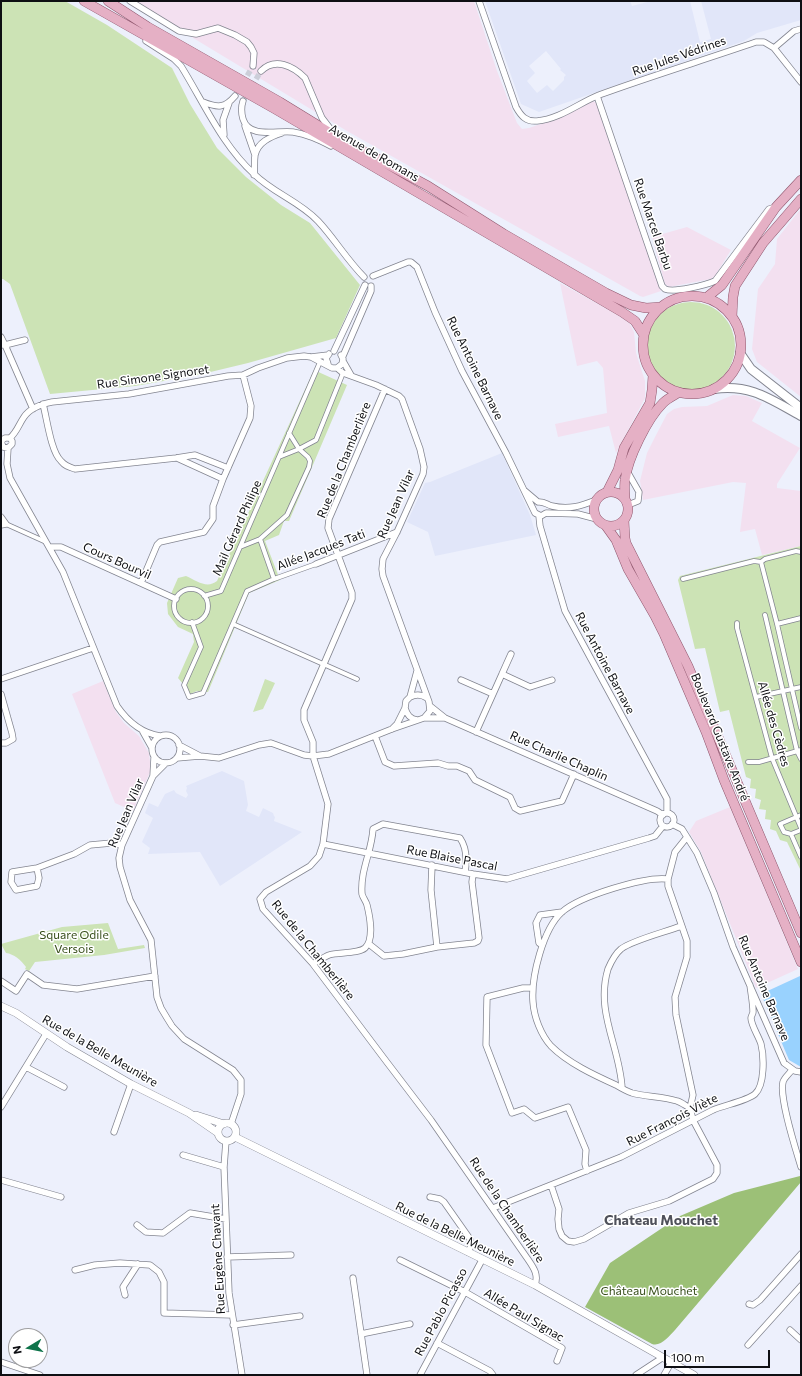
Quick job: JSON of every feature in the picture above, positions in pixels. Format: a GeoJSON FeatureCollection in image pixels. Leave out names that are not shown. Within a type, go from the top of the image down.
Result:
{"type":"FeatureCollection","features":[{"type":"Feature","properties":{"kind":"main road","name":"Avenue de Romans"},"geometry":{"type":"LineString","coordinates":[[84,1],[356,156],[622,312],[635,321],[644,335]]}},
{"type":"Feature","properties":{"kind":"main road","name":"Avenue de Romans"},"geometry":{"type":"LineString","coordinates":[[108,1],[148,27],[280,102],[337,137],[428,186],[504,234],[619,300],[638,307],[661,307]]}},
{"type":"Feature","properties":{"kind":"main road"},"geometry":{"type":"LineString","coordinates":[[706,298],[722,285],[734,262],[776,207],[801,180]]}},
{"type":"Feature","properties":{"kind":"main road"},"geometry":{"type":"LineString","coordinates":[[732,317],[735,286],[763,243],[801,199]]}},
{"type":"Feature","properties":{"kind":"main road"},"geometry":{"type":"LineString","coordinates":[[714,390],[722,384],[734,370],[740,353],[740,334],[732,317],[720,305],[706,298],[694,296],[671,300],[652,316],[644,335],[643,352],[646,364],[652,375],[660,383],[668,389],[685,394],[700,394],[714,390],[733,388],[748,390],[801,416]]}},
{"type":"Feature","properties":{"kind":"main road"},"geometry":{"type":"LineString","coordinates":[[740,353],[751,369],[801,408]]}},
{"type":"Feature","properties":{"kind":"main road"},"geometry":{"type":"LineString","coordinates":[[607,492],[618,470],[624,448],[650,403],[652,375]]}},
{"type":"Feature","properties":{"kind":"main road","name":"Boulevard Gustave André"},"geometry":{"type":"LineString","coordinates":[[678,393],[663,403],[656,413],[635,450],[627,470],[625,482],[627,516],[624,520],[624,538],[688,666],[801,933]]}},
{"type":"Feature","properties":{"kind":"main road"},"geometry":{"type":"LineString","coordinates":[[597,519],[594,510],[596,500],[599,496],[607,492],[614,492],[620,494],[626,502]]}},
{"type":"Feature","properties":{"kind":"main road","name":"Boulevard Gustave André"},"geometry":{"type":"LineString","coordinates":[[597,519],[606,526],[616,540],[628,569],[664,634],[801,962]]}},
{"type":"Feature","properties":{"kind":"main road"},"geometry":{"type":"LineString","coordinates":[[606,526],[616,526],[624,520]]}},
{"type":"Feature","properties":{"kind":"street"},"geometry":{"type":"LineString","coordinates":[[130,1],[179,31],[196,34],[218,28],[229,32],[247,42],[251,47],[254,53],[253,66]]}},
{"type":"Feature","properties":{"kind":"street","name":"Rue Jules Védrines"},"geometry":{"type":"LineString","coordinates":[[479,1],[516,107],[522,117],[532,121],[544,120],[572,109],[598,96],[756,42],[764,42],[774,48]]}},
{"type":"Feature","properties":{"kind":"street"},"geometry":{"type":"LineString","coordinates":[[100,11],[177,61],[203,102],[212,120],[234,153],[254,175],[297,204],[317,220],[364,277],[363,281],[368,285],[371,291],[341,366],[332,368],[328,364],[311,357]]}},
{"type":"Feature","properties":{"kind":"street"},"geometry":{"type":"LineString","coordinates":[[801,29],[794,31],[774,48],[801,82]]}},
{"type":"Feature","properties":{"kind":"street"},"geometry":{"type":"LineString","coordinates":[[261,71],[265,67],[280,63],[300,73],[305,78],[322,118],[337,137]]}},
{"type":"Feature","properties":{"kind":"street"},"geometry":{"type":"LineString","coordinates":[[225,139],[223,120],[229,103],[235,96]]}},
{"type":"Feature","properties":{"kind":"street","name":"Rue Marcel Barbu"},"geometry":{"type":"LineString","coordinates":[[598,96],[664,289],[671,290],[711,282],[734,262]]}},
{"type":"Feature","properties":{"kind":"street"},"geometry":{"type":"LineString","coordinates":[[243,101],[241,111],[255,156]]}},
{"type":"Feature","properties":{"kind":"street"},"geometry":{"type":"LineString","coordinates":[[203,102],[217,107],[229,103]]}},
{"type":"Feature","properties":{"kind":"street"},"geometry":{"type":"LineString","coordinates":[[244,123],[255,131],[305,134],[356,156]]}},
{"type":"Feature","properties":{"kind":"street"},"geometry":{"type":"LineString","coordinates":[[254,175],[257,148],[272,137],[286,132]]}},
{"type":"Feature","properties":{"kind":"street","name":"Rue Antoine Barnave"},"geometry":{"type":"LineString","coordinates":[[374,276],[408,262],[411,262],[417,267],[435,312],[462,371],[533,507]]}},
{"type":"Feature","properties":{"kind":"street"},"geometry":{"type":"LineString","coordinates":[[328,364],[326,358],[334,351],[368,285],[374,283],[374,276],[370,274],[364,277]]}},
{"type":"Feature","properties":{"kind":"street"},"geometry":{"type":"LineString","coordinates":[[1,336],[3,345],[33,408]]}},
{"type":"Feature","properties":{"kind":"street"},"geometry":{"type":"LineString","coordinates":[[3,345],[25,340]]}},
{"type":"Feature","properties":{"kind":"street"},"geometry":{"type":"LineString","coordinates":[[334,351],[339,352],[351,375]]}},
{"type":"Feature","properties":{"kind":"street","name":"Rue Simone Signoret"},"geometry":{"type":"LineString","coordinates":[[10,438],[25,416],[33,408],[43,404],[61,400],[129,394],[228,376],[243,375],[287,358],[328,355]]}},
{"type":"Feature","properties":{"kind":"street","name":"Mail Gérard Philipe"},"geometry":{"type":"LineString","coordinates":[[204,596],[221,591],[320,362]]}},
{"type":"Feature","properties":{"kind":"street","name":"Rue Jean Vilar"},"geometry":{"type":"LineString","coordinates":[[337,368],[343,373],[399,396],[402,399],[420,449],[424,467],[420,481],[383,559],[382,569],[383,576],[430,706]]}},
{"type":"Feature","properties":{"kind":"street"},"geometry":{"type":"LineString","coordinates":[[279,457],[316,440],[343,373]]}},
{"type":"Feature","properties":{"kind":"street"},"geometry":{"type":"LineString","coordinates":[[140,583],[157,545],[160,542],[204,532],[213,519],[213,506],[223,479],[250,418],[251,406],[243,375]]}},
{"type":"Feature","properties":{"kind":"street","name":"Rue de la Chamberlière"},"geometry":{"type":"LineString","coordinates":[[385,389],[329,519],[328,528],[352,593],[352,599],[304,710],[304,720],[313,742],[313,756],[328,804],[323,844],[319,856],[310,866],[266,892],[260,899],[263,909],[313,964],[431,1120],[527,1258],[536,1274],[537,1278],[535,1285]]}},
{"type":"Feature","properties":{"kind":"street"},"geometry":{"type":"LineString","coordinates":[[43,404],[55,453],[60,461],[75,469],[195,455],[228,468]]}},
{"type":"Feature","properties":{"kind":"street"},"geometry":{"type":"LineString","coordinates":[[240,548],[260,539],[288,515],[309,467],[310,461],[308,457],[299,449],[289,433]]}},
{"type":"Feature","properties":{"kind":"street"},"geometry":{"type":"LineString","coordinates":[[8,448],[3,446],[1,441],[5,438],[10,438],[12,441],[12,444],[8,448],[6,464],[8,471],[67,580],[117,706],[126,719],[143,732],[152,748],[154,758],[166,764],[172,762],[179,754],[179,745]]}},
{"type":"Feature","properties":{"kind":"street"},"geometry":{"type":"LineString","coordinates":[[176,458],[223,479]]}},
{"type":"Feature","properties":{"kind":"street"},"geometry":{"type":"LineString","coordinates":[[626,502],[638,501],[639,492],[627,470]]}},
{"type":"Feature","properties":{"kind":"street"},"geometry":{"type":"LineString","coordinates":[[525,490],[538,502],[543,502],[546,505],[561,508],[576,507],[596,500]]}},
{"type":"Feature","properties":{"kind":"street"},"geometry":{"type":"LineString","coordinates":[[538,502],[534,504],[533,507],[535,514],[539,516],[546,513],[578,514],[597,519]]}},
{"type":"Feature","properties":{"kind":"street"},"geometry":{"type":"LineString","coordinates":[[546,505],[546,513]]}},
{"type":"Feature","properties":{"kind":"street","name":"Rue Antoine Barnave"},"geometry":{"type":"LineString","coordinates":[[539,516],[539,522],[565,611],[667,799],[665,814]]}},
{"type":"Feature","properties":{"kind":"street","name":"Cours Bourvil"},"geometry":{"type":"LineString","coordinates":[[1,517],[4,524],[48,544],[61,547],[176,599]]}},
{"type":"Feature","properties":{"kind":"street","name":"Allée Jacques Tati"},"geometry":{"type":"LineString","coordinates":[[274,579],[397,532]]}},
{"type":"Feature","properties":{"kind":"street"},"geometry":{"type":"LineString","coordinates":[[192,622],[201,647],[184,685],[189,697],[204,693],[247,591],[274,579],[260,539]]}},
{"type":"Feature","properties":{"kind":"street"},"geometry":{"type":"LineString","coordinates":[[683,579],[754,561],[761,562],[765,559],[799,552]]}},
{"type":"Feature","properties":{"kind":"street"},"geometry":{"type":"LineString","coordinates":[[761,562],[801,728]]}},
{"type":"Feature","properties":{"kind":"street"},"geometry":{"type":"LineString","coordinates":[[191,589],[196,590],[204,596],[208,605],[205,615],[197,621],[187,622],[178,616],[175,610],[176,599],[182,592],[191,589]]}},
{"type":"Feature","properties":{"kind":"street"},"geometry":{"type":"LineString","coordinates":[[765,616],[801,759]]}},
{"type":"Feature","properties":{"kind":"street"},"geometry":{"type":"LineString","coordinates":[[777,624],[801,618]]}},
{"type":"Feature","properties":{"kind":"street","name":"Allée des Cèdres"},"geometry":{"type":"LineString","coordinates":[[737,623],[737,628],[772,758],[799,816],[801,829]]}},
{"type":"Feature","properties":{"kind":"street"},"geometry":{"type":"LineString","coordinates":[[233,624],[357,679]]}},
{"type":"Feature","properties":{"kind":"street"},"geometry":{"type":"LineString","coordinates":[[1,679],[93,648]]}},
{"type":"Feature","properties":{"kind":"street"},"geometry":{"type":"LineString","coordinates":[[476,732],[511,654]]}},
{"type":"Feature","properties":{"kind":"street"},"geometry":{"type":"LineString","coordinates":[[410,697],[417,671]]}},
{"type":"Feature","properties":{"kind":"street"},"geometry":{"type":"LineString","coordinates":[[502,674],[530,687],[552,680]]}},
{"type":"Feature","properties":{"kind":"street"},"geometry":{"type":"LineString","coordinates":[[462,680],[493,694]]}},
{"type":"Feature","properties":{"kind":"street"},"geometry":{"type":"LineString","coordinates":[[756,697],[801,687]]}},
{"type":"Feature","properties":{"kind":"street"},"geometry":{"type":"LineString","coordinates":[[1,694],[13,739],[1,744]]}},
{"type":"Feature","properties":{"kind":"street"},"geometry":{"type":"LineString","coordinates":[[392,729],[405,708],[406,701],[410,697],[417,694],[427,698]]}},
{"type":"Feature","properties":{"kind":"street"},"geometry":{"type":"LineString","coordinates":[[177,758],[200,756],[220,758],[259,745],[271,743],[295,752],[313,756],[329,754],[424,718],[430,711],[430,706]]}},
{"type":"Feature","properties":{"kind":"street","name":"Rue Charlie Chaplin"},"geometry":{"type":"LineString","coordinates":[[430,706],[445,718],[665,814]]}},
{"type":"Feature","properties":{"kind":"street"},"geometry":{"type":"LineString","coordinates":[[405,708],[410,718],[418,720]]}},
{"type":"Feature","properties":{"kind":"street","name":"Rue Charlie Chaplin"},"geometry":{"type":"LineString","coordinates":[[424,718],[445,718]]}},
{"type":"Feature","properties":{"kind":"street"},"geometry":{"type":"LineString","coordinates":[[143,732],[160,736],[171,736],[179,745],[200,756]]}},
{"type":"Feature","properties":{"kind":"street"},"geometry":{"type":"LineString","coordinates":[[152,748],[156,739],[160,736]]}},
{"type":"Feature","properties":{"kind":"street"},"geometry":{"type":"LineString","coordinates":[[375,736],[384,762],[394,766],[438,764],[457,766],[469,771],[475,780],[510,797],[514,808],[520,811],[562,801],[574,774]]}},
{"type":"Feature","properties":{"kind":"street"},"geometry":{"type":"LineString","coordinates":[[748,762],[759,762],[799,750]]}},
{"type":"Feature","properties":{"kind":"street","name":"Rue Jean Vilar"},"geometry":{"type":"LineString","coordinates":[[154,758],[153,776],[122,845],[119,858],[120,867],[130,900],[151,940],[155,976],[161,1008],[172,1026],[184,1039],[233,1070],[240,1080],[241,1094],[227,1124]]}},
{"type":"Feature","properties":{"kind":"street","name":"Rue Jean Vilar"},"geometry":{"type":"LineString","coordinates":[[153,776],[166,764]]}},
{"type":"Feature","properties":{"kind":"street"},"geometry":{"type":"LineString","coordinates":[[665,814],[672,816],[674,819],[672,824],[668,827],[663,826],[660,821],[665,814]]}},
{"type":"Feature","properties":{"kind":"street"},"geometry":{"type":"LineString","coordinates":[[799,816],[780,824],[784,832],[791,834],[801,829]]}},
{"type":"Feature","properties":{"kind":"street"},"geometry":{"type":"LineString","coordinates":[[313,964],[329,955],[363,950],[369,944],[371,938],[369,917],[367,903],[362,896],[362,878],[372,842],[373,829],[383,824],[460,838],[463,842],[468,859],[465,872]]}},
{"type":"Feature","properties":{"kind":"street","name":"Rue Antoine Barnave"},"geometry":{"type":"LineString","coordinates":[[672,824],[682,829],[697,852],[714,893],[733,947],[784,1063],[792,1070]]}},
{"type":"Feature","properties":{"kind":"street","name":"Rue Blaise Pascal"},"geometry":{"type":"LineString","coordinates":[[323,844],[473,874],[508,879],[655,836],[663,826]]}},
{"type":"Feature","properties":{"kind":"street"},"geometry":{"type":"LineString","coordinates":[[791,834],[801,857]]}},
{"type":"Feature","properties":{"kind":"street"},"geometry":{"type":"LineString","coordinates":[[551,1185],[559,1209],[559,1229],[562,1236],[568,1241],[574,1242],[584,1239],[629,1213],[669,1201],[713,1178],[717,1172],[717,1165],[693,1120],[690,1108],[693,1095],[676,1015],[675,997],[688,950],[687,941],[670,893],[668,879],[675,852],[687,837]]}},
{"type":"Feature","properties":{"kind":"street"},"geometry":{"type":"LineString","coordinates":[[37,868],[39,878],[37,886],[16,890],[11,882],[12,872],[37,868],[74,854],[90,845],[112,843],[122,845]]}},
{"type":"Feature","properties":{"kind":"street"},"geometry":{"type":"LineString","coordinates":[[432,865],[430,890],[437,947]]}},
{"type":"Feature","properties":{"kind":"street"},"geometry":{"type":"LineString","coordinates":[[369,944],[384,956],[403,954],[437,947],[474,943],[478,941],[479,938],[472,882],[473,874]]}},
{"type":"Feature","properties":{"kind":"street"},"geometry":{"type":"LineString","coordinates":[[542,945],[539,943],[536,923],[540,915],[562,912],[592,895],[606,890],[658,878],[668,879]]}},
{"type":"Feature","properties":{"kind":"street"},"geometry":{"type":"LineString","coordinates":[[562,912],[551,927],[542,945],[534,988],[534,1010],[541,1032],[551,1046],[567,1059],[600,1078],[632,1093],[677,1101],[690,1108]]}},
{"type":"Feature","properties":{"kind":"street"},"geometry":{"type":"LineString","coordinates":[[622,1088],[621,1076],[606,1021],[604,1006],[605,984],[610,965],[616,955],[626,946],[681,926]]}},
{"type":"Feature","properties":{"kind":"street"},"geometry":{"type":"LineString","coordinates":[[1,981],[16,991],[27,974],[43,985],[77,989],[155,976]]}},
{"type":"Feature","properties":{"kind":"street","name":"Rue François Viète"},"geometry":{"type":"LineString","coordinates":[[493,1208],[622,1157],[726,1104],[752,1097],[757,1093],[761,1085],[763,1060],[761,1044],[751,1018],[753,1013],[750,985]]}},
{"type":"Feature","properties":{"kind":"street"},"geometry":{"type":"LineString","coordinates":[[534,988],[523,988],[487,997],[486,1045],[512,1113],[524,1109],[535,1118],[568,1107],[586,1150],[585,1164],[587,1171]]}},
{"type":"Feature","properties":{"kind":"street","name":"Rue de la Belle Meunière"},"geometry":{"type":"LineString","coordinates":[[1,1006],[16,1013],[46,1034],[131,1084],[189,1113],[218,1133]]}},
{"type":"Feature","properties":{"kind":"street"},"geometry":{"type":"LineString","coordinates":[[1,1105],[46,1034]]}},
{"type":"Feature","properties":{"kind":"street"},"geometry":{"type":"LineString","coordinates":[[26,1066],[64,1088]]}},
{"type":"Feature","properties":{"kind":"street"},"geometry":{"type":"LineString","coordinates":[[801,1072],[792,1070],[783,1081],[782,1090],[786,1114],[801,1167]]}},
{"type":"Feature","properties":{"kind":"street"},"geometry":{"type":"LineString","coordinates":[[114,1132],[131,1084]]}},
{"type":"Feature","properties":{"kind":"street","name":"Rue de la Belle Meunière"},"geometry":{"type":"LineString","coordinates":[[189,1113],[227,1124]]}},
{"type":"Feature","properties":{"kind":"street"},"geometry":{"type":"LineString","coordinates":[[227,1124],[236,1130],[233,1140],[226,1142],[218,1133],[219,1129],[227,1124]]}},
{"type":"Feature","properties":{"kind":"street","name":"Rue de la Belle Meunière"},"geometry":{"type":"LineString","coordinates":[[235,1137],[535,1285],[694,1375]]}},
{"type":"Feature","properties":{"kind":"street","name":"Rue Eugène Chavant"},"geometry":{"type":"LineString","coordinates":[[226,1142],[224,1167],[229,1293],[242,1375]]}},
{"type":"Feature","properties":{"kind":"street"},"geometry":{"type":"LineString","coordinates":[[183,1155],[224,1167]]}},
{"type":"Feature","properties":{"kind":"street"},"geometry":{"type":"LineString","coordinates":[[1,1180],[61,1197]]}},
{"type":"Feature","properties":{"kind":"street"},"geometry":{"type":"LineString","coordinates":[[430,1197],[440,1199],[444,1202],[470,1239],[471,1246],[468,1252]]}},
{"type":"Feature","properties":{"kind":"street"},"geometry":{"type":"LineString","coordinates":[[137,1226],[146,1232],[163,1233],[190,1213],[226,1219]]}},
{"type":"Feature","properties":{"kind":"street"},"geometry":{"type":"LineString","coordinates":[[749,1304],[753,1305],[760,1300],[801,1254]]}},
{"type":"Feature","properties":{"kind":"street"},"geometry":{"type":"LineString","coordinates":[[227,1257],[291,1255]]}},
{"type":"Feature","properties":{"kind":"street"},"geometry":{"type":"LineString","coordinates":[[400,1260],[464,1292]]}},
{"type":"Feature","properties":{"kind":"street","name":"Rue Pablo Picasso"},"geometry":{"type":"LineString","coordinates":[[420,1375],[482,1260]]}},
{"type":"Feature","properties":{"kind":"street"},"geometry":{"type":"LineString","coordinates":[[75,1270],[95,1265],[120,1263],[150,1265],[159,1272],[164,1282],[164,1313],[232,1315]]}},
{"type":"Feature","properties":{"kind":"street"},"geometry":{"type":"LineString","coordinates":[[125,1295],[123,1287],[138,1264]]}},
{"type":"Feature","properties":{"kind":"street"},"geometry":{"type":"LineString","coordinates":[[353,1278],[367,1375]]}},
{"type":"Feature","properties":{"kind":"street"},"geometry":{"type":"LineString","coordinates":[[748,1344],[801,1286]]}},
{"type":"Feature","properties":{"kind":"street","name":"Allée Paul Signac"},"geometry":{"type":"LineString","coordinates":[[464,1292],[562,1348],[557,1361]]}},
{"type":"Feature","properties":{"kind":"street"},"geometry":{"type":"LineString","coordinates":[[234,1325],[300,1316]]}},
{"type":"Feature","properties":{"kind":"street"},"geometry":{"type":"LineString","coordinates":[[361,1334],[410,1324]]}},
{"type":"Feature","properties":{"kind":"street"},"geometry":{"type":"LineString","coordinates":[[790,1330],[801,1340]]}},
{"type":"Feature","properties":{"kind":"street"},"geometry":{"type":"LineString","coordinates":[[437,1343],[490,1371],[493,1375]]}},
{"type":"Feature","properties":{"kind":"street"},"geometry":{"type":"LineString","coordinates":[[636,1375],[662,1358]]}},
{"type":"Feature","properties":{"kind":"street"},"geometry":{"type":"LineString","coordinates":[[1,1362],[40,1375]]}},
{"type":"Feature","properties":{"kind":"street"},"geometry":{"type":"LineString","coordinates":[[664,1375],[671,1362]]}},
{"type":"Feature","properties":{"kind":"shaded area"},"geometry":{"type":"Polygon","coordinates":[[[132,1],[474,1],[497,71],[517,123],[522,129],[564,116],[593,101],[597,103],[661,291],[643,297],[640,296],[347,131],[132,1]]]}},
{"type":"Feature","properties":{"kind":"shaded area"},"geometry":{"type":"Polygon","coordinates":[[[485,1],[630,1],[632,6],[651,1],[690,1],[700,42],[711,39],[701,1],[801,1],[801,20],[757,33],[744,41],[539,112],[521,104],[485,1]],[[546,51],[529,66],[535,73],[527,81],[537,93],[547,85],[553,91],[564,80],[566,75],[560,70],[561,69],[546,51]]]}},
{"type":"Feature","properties":{"kind":"shaded area"},"geometry":{"type":"Polygon","coordinates":[[[799,211],[801,211],[801,397],[757,362],[752,349],[758,289],[775,264],[777,239],[799,211]]]}},
{"type":"Feature","properties":{"kind":"shaded area"},"geometry":{"type":"Polygon","coordinates":[[[687,227],[731,250],[715,276],[711,279],[669,287],[665,284],[652,237],[687,227]]]}},
{"type":"Feature","properties":{"kind":"shaded area"},"geometry":{"type":"Polygon","coordinates":[[[560,283],[618,315],[630,324],[634,332],[636,353],[645,381],[645,398],[616,453],[609,426],[558,437],[555,424],[607,413],[603,368],[597,361],[577,366],[560,283]]]}},
{"type":"Feature","properties":{"kind":"shaded area"},"geometry":{"type":"Polygon","coordinates":[[[733,395],[746,396],[762,403],[752,421],[800,448],[777,484],[777,488],[801,491],[801,546],[762,555],[755,529],[740,532],[746,483],[733,482],[643,500],[640,481],[647,453],[667,414],[674,409],[682,407],[707,406],[733,395]]]}},
{"type":"Feature","properties":{"kind":"shaded area"},"geometry":{"type":"Polygon","coordinates":[[[502,453],[530,515],[536,535],[435,556],[428,532],[407,522],[425,483],[502,453]]]}},
{"type":"Feature","properties":{"kind":"shaded area"},"geometry":{"type":"Polygon","coordinates":[[[103,681],[116,712],[124,723],[139,736],[149,753],[151,770],[133,811],[115,803],[72,694],[103,681]]]}},
{"type":"Feature","properties":{"kind":"shaded area"},"geometry":{"type":"Polygon","coordinates":[[[222,771],[244,781],[248,805],[246,811],[259,817],[263,808],[273,813],[275,817],[274,821],[302,832],[220,886],[200,852],[148,854],[150,848],[142,842],[153,818],[145,813],[149,803],[158,807],[165,794],[174,790],[176,793],[186,798],[188,795],[186,786],[222,771]]]}},
{"type":"Feature","properties":{"kind":"shaded area"},"geometry":{"type":"Polygon","coordinates":[[[730,807],[798,969],[756,988],[701,852],[689,832],[696,821],[730,807]]]}},
{"type":"Feature","properties":{"kind":"green space"},"geometry":{"type":"Polygon","coordinates":[[[1,1],[65,1],[107,25],[172,68],[190,104],[217,148],[246,177],[281,205],[310,223],[360,285],[336,338],[248,363],[198,375],[135,386],[50,394],[10,284],[1,279],[1,1]]]}},
{"type":"Feature","properties":{"kind":"green space"},"geometry":{"type":"Polygon","coordinates":[[[691,302],[708,305],[722,315],[732,329],[735,346],[732,363],[722,377],[708,387],[691,390],[674,387],[660,377],[650,363],[647,346],[650,329],[660,315],[674,305],[691,302]]]}},
{"type":"Feature","properties":{"kind":"green space"},"geometry":{"type":"Polygon","coordinates":[[[314,370],[347,385],[289,521],[284,521],[279,535],[265,541],[280,580],[249,593],[208,692],[197,691],[190,694],[178,678],[194,642],[193,634],[178,627],[168,614],[167,603],[178,578],[186,576],[206,584],[217,581],[314,370]]]}},
{"type":"Feature","properties":{"kind":"green space"},"geometry":{"type":"Polygon","coordinates":[[[801,546],[801,871],[787,842],[780,840],[776,831],[770,829],[771,820],[765,819],[766,810],[759,809],[761,800],[755,798],[756,789],[750,788],[751,779],[746,777],[729,710],[720,712],[705,648],[695,649],[678,580],[680,576],[801,546]]]}},
{"type":"Feature","properties":{"kind":"green space"},"geometry":{"type":"Polygon","coordinates":[[[265,679],[275,683],[263,709],[253,712],[265,679]]]}},
{"type":"Feature","properties":{"kind":"green space","name":"Square Odile Versois"},"geometry":{"type":"Polygon","coordinates":[[[108,923],[118,949],[144,945],[145,948],[104,955],[35,962],[29,971],[25,969],[26,967],[17,958],[6,953],[1,944],[62,927],[108,923]]]}},
{"type":"Feature","properties":{"kind":"green space","name":"Château Mouchet"},"geometry":{"type":"Polygon","coordinates":[[[800,1176],[801,1182],[675,1330],[659,1344],[652,1344],[585,1307],[610,1263],[680,1216],[734,1193],[800,1176]]]}},
{"type":"Feature","properties":{"kind":"water"},"geometry":{"type":"Polygon","coordinates":[[[800,976],[801,1067],[789,1060],[761,994],[800,976]]]}},
{"type":"Feature","properties":{"kind":"tunnel"},"geometry":{"type":"LineString","coordinates":[[243,83],[253,66]]}},
{"type":"Feature","properties":{"kind":"tunnel"},"geometry":{"type":"LineString","coordinates":[[243,101],[261,71]]}},
{"type":"Feature","properties":{"kind":"district","name":"Chateau Mouchet"},"geometry":{"type":"Point","coordinates":[661,1220]}}]}
